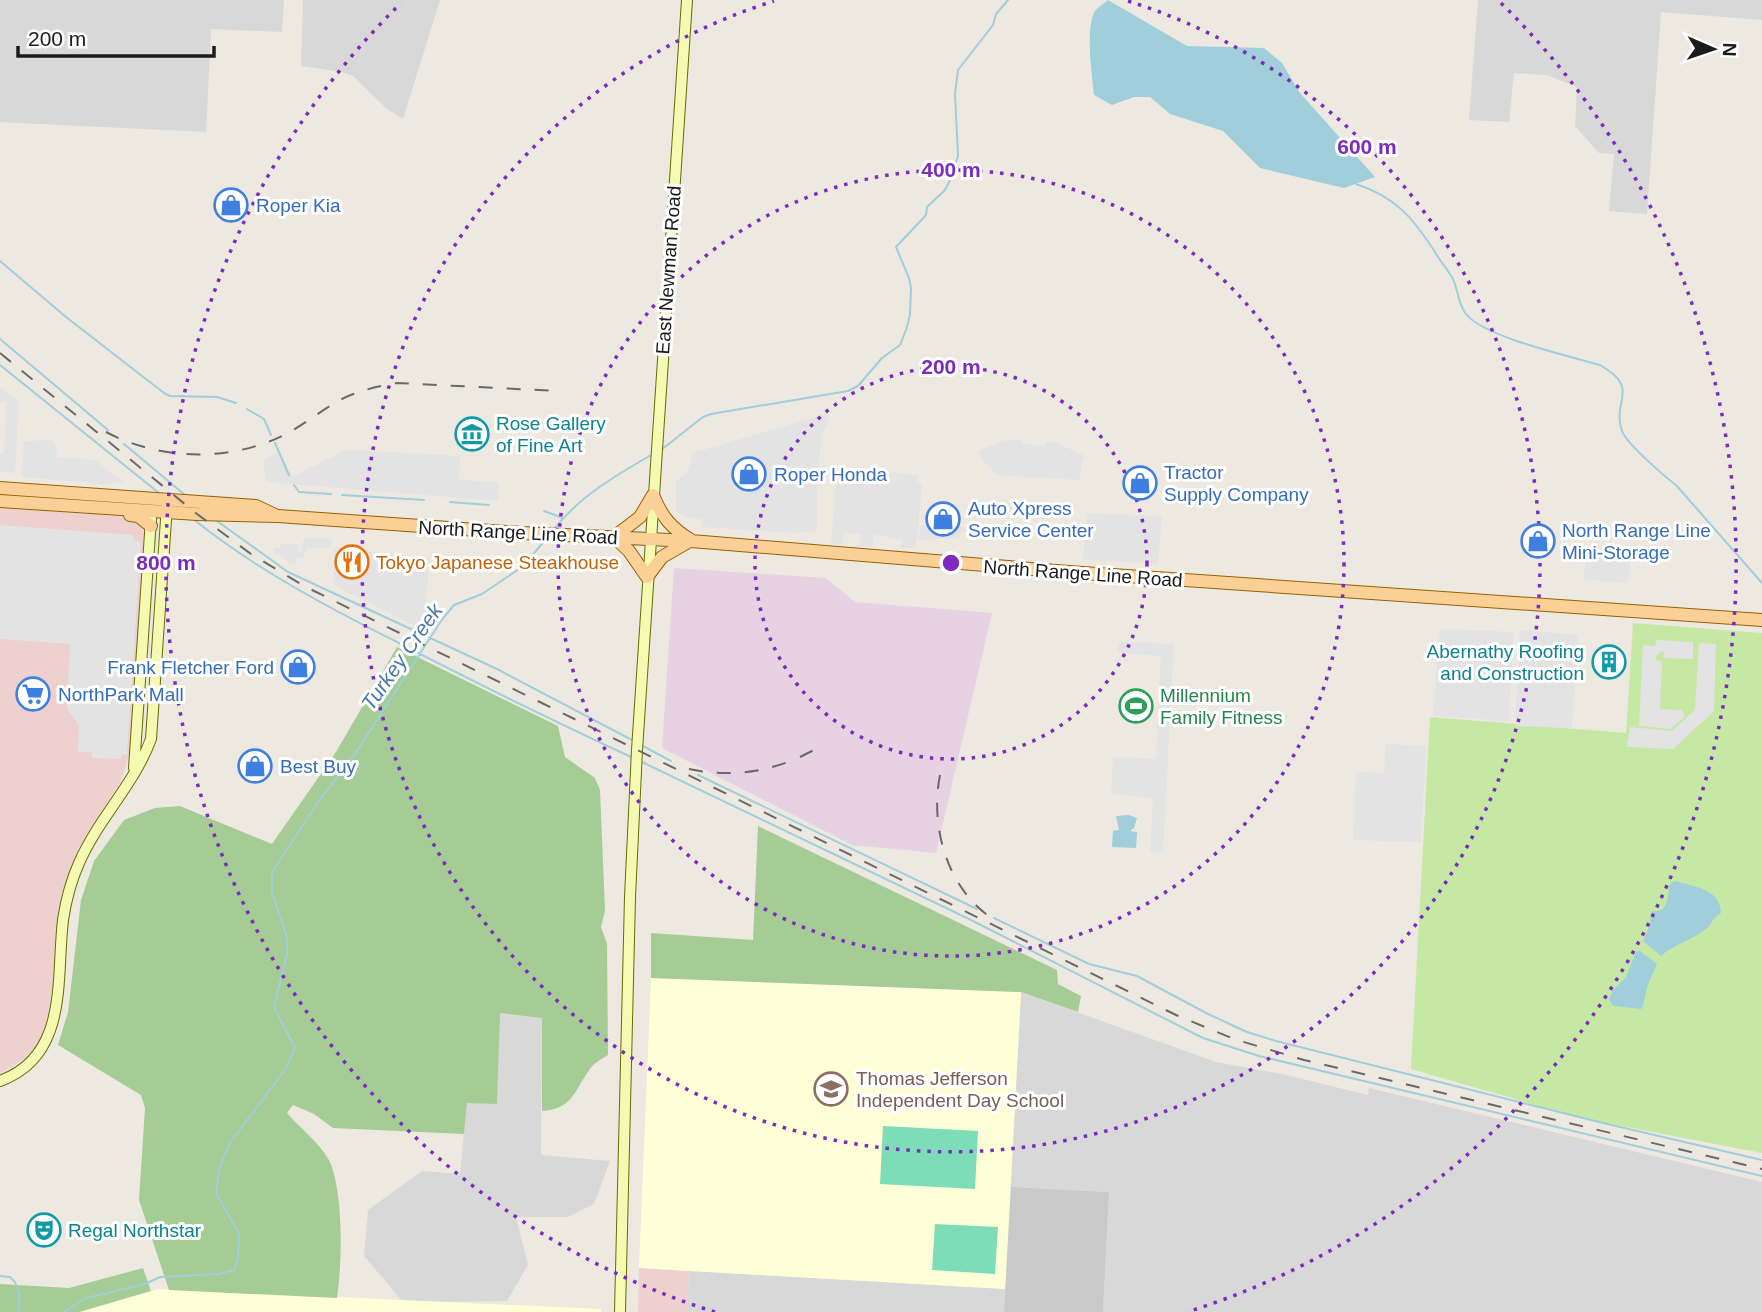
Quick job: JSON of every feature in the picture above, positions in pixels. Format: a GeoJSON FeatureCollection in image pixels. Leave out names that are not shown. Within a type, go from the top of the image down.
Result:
{"type":"FeatureCollection","features":[{"type":"Feature","properties":{"kind":"main road","name":"North Range Line Road"},"geometry":{"type":"LineString","coordinates":[[0,488],[153,498],[167,506]]}},
{"type":"Feature","properties":{"kind":"main road"},"geometry":{"type":"LineString","coordinates":[[653,489],[640,517],[614,537],[629,551],[647,577],[669,551],[691,541]]}},
{"type":"Feature","properties":{"kind":"main road"},"geometry":{"type":"LineString","coordinates":[[653,489],[664,517],[675,531],[691,541]]}},
{"type":"Feature","properties":{"kind":"main road","name":"North Range Line Road"},"geometry":{"type":"LineString","coordinates":[[0,501],[152,511],[167,506],[256,506],[278,516],[522,534],[691,541],[1069,572],[1762,620]]}},
{"type":"Feature","properties":{"kind":"main road"},"geometry":{"type":"LineString","coordinates":[[40,503],[53,509],[138,516],[151,526]]}},
{"type":"Feature","properties":{"kind":"street","name":"East Newman Road"},"geometry":{"type":"LineString","coordinates":[[620,1312],[630,897],[647,577],[687,0]]}},
{"type":"Feature","properties":{"kind":"street"},"geometry":{"type":"LineString","coordinates":[[134,771],[153,498]]}},
{"type":"Feature","properties":{"kind":"street"},"geometry":{"type":"LineString","coordinates":[[0,1081],[19,1072],[45,1043],[56,1014],[66,903],[79,864],[93,836],[145,755],[153,725],[167,506]]}},
{"type":"Feature","properties":{"kind":"shaded area"},"geometry":{"type":"Polygon","coordinates":[[[0,0],[284,0],[282,32],[211,29],[206,132],[0,122],[0,0]]]}},
{"type":"Feature","properties":{"kind":"shaded area"},"geometry":{"type":"Polygon","coordinates":[[[303,0],[440,0],[403,119],[387,109],[353,76],[301,66],[303,0]]]}},
{"type":"Feature","properties":{"kind":"shaded area"},"geometry":{"type":"Polygon","coordinates":[[[1478,0],[1762,0],[1762,20],[1661,12],[1647,214],[1609,211],[1614,154],[1599,153],[1575,126],[1577,87],[1547,75],[1514,73],[1509,122],[1469,120],[1478,0]]]}},
{"type":"Feature","properties":{"kind":"shaded area"},"geometry":{"type":"Polygon","coordinates":[[[0,387],[19,400],[15,473],[0,472],[0,454],[4,454],[6,403],[0,402],[0,387]]]}},
{"type":"Feature","properties":{"kind":"shaded area"},"geometry":{"type":"Polygon","coordinates":[[[827,414],[829,420],[823,431],[818,467],[817,531],[794,533],[702,527],[702,519],[683,517],[676,510],[676,481],[688,472],[693,453],[827,414]]]}},
{"type":"Feature","properties":{"kind":"shaded area"},"geometry":{"type":"Polygon","coordinates":[[[1022,439],[1022,444],[1045,446],[1046,441],[1057,443],[1085,456],[1080,480],[997,475],[977,452],[1001,441],[1022,439]]]}},
{"type":"Feature","properties":{"kind":"shaded area"},"geometry":{"type":"Polygon","coordinates":[[[52,440],[57,449],[56,457],[95,460],[124,482],[103,484],[22,477],[23,441],[52,440]]]}},
{"type":"Feature","properties":{"kind":"shaded area"},"geometry":{"type":"Polygon","coordinates":[[[344,451],[460,456],[459,480],[499,482],[498,501],[266,482],[263,460],[279,453],[292,477],[344,451]]]}},
{"type":"Feature","properties":{"kind":"shaded area"},"geometry":{"type":"Polygon","coordinates":[[[837,468],[918,475],[918,482],[922,485],[916,548],[900,548],[902,540],[873,534],[873,547],[858,546],[861,534],[844,532],[843,544],[831,544],[837,468]]]}},
{"type":"Feature","properties":{"kind":"shaded area"},"geometry":{"type":"Polygon","coordinates":[[[0,503],[47,511],[134,516],[147,528],[131,750],[120,783],[80,846],[63,890],[52,1010],[46,1029],[38,1044],[25,1058],[0,1074],[0,503]]]}},
{"type":"Feature","properties":{"kind":"shaded area"},"geometry":{"type":"Polygon","coordinates":[[[1087,513],[1162,517],[1158,564],[1083,559],[1087,513]]]}},
{"type":"Feature","properties":{"kind":"shaded area"},"geometry":{"type":"Polygon","coordinates":[[[0,525],[133,535],[134,540],[141,542],[127,755],[122,754],[121,759],[93,758],[91,752],[78,752],[79,725],[67,709],[70,644],[0,639],[0,525]]]}},
{"type":"Feature","properties":{"kind":"shaded area"},"geometry":{"type":"Polygon","coordinates":[[[921,525],[965,527],[958,538],[918,540],[921,525]]]}},
{"type":"Feature","properties":{"kind":"shaded area"},"geometry":{"type":"Polygon","coordinates":[[[307,538],[332,539],[331,548],[307,548],[304,557],[297,557],[296,564],[291,564],[280,554],[274,554],[274,548],[281,548],[281,544],[298,544],[298,551],[301,552],[302,543],[307,538]]]}},
{"type":"Feature","properties":{"kind":"shaded area"},"geometry":{"type":"Polygon","coordinates":[[[1591,546],[1632,549],[1628,583],[1583,579],[1587,551],[1591,551],[1591,546]]]}},
{"type":"Feature","properties":{"kind":"shaded area"},"geometry":{"type":"Polygon","coordinates":[[[334,547],[429,559],[425,627],[421,629],[334,585],[334,547]]]}},
{"type":"Feature","properties":{"kind":"shaded area"},"geometry":{"type":"Polygon","coordinates":[[[674,568],[826,578],[855,602],[992,613],[936,853],[852,845],[662,748],[674,568]]]}},
{"type":"Feature","properties":{"kind":"shaded area"},"geometry":{"type":"Polygon","coordinates":[[[1442,629],[1514,632],[1509,721],[1433,716],[1439,634],[1442,629]]]}},
{"type":"Feature","properties":{"kind":"shaded area"},"geometry":{"type":"Polygon","coordinates":[[[1520,630],[1578,635],[1572,728],[1515,726],[1520,630]]]}},
{"type":"Feature","properties":{"kind":"shaded area"},"geometry":{"type":"Polygon","coordinates":[[[1656,640],[1693,642],[1693,659],[1663,658],[1664,652],[1661,651],[1655,658],[1662,661],[1660,709],[1682,710],[1685,716],[1671,729],[1639,726],[1643,645],[1655,646],[1656,640]]]}},
{"type":"Feature","properties":{"kind":"shaded area"},"geometry":{"type":"Polygon","coordinates":[[[1118,642],[1174,644],[1163,852],[1150,851],[1153,798],[1111,794],[1113,757],[1156,759],[1161,656],[1118,653],[1118,642]]]}},
{"type":"Feature","properties":{"kind":"shaded area"},"geometry":{"type":"Polygon","coordinates":[[[1699,643],[1716,644],[1714,711],[1673,749],[1627,747],[1630,727],[1672,731],[1695,710],[1699,643]]]}},
{"type":"Feature","properties":{"kind":"shaded area"},"geometry":{"type":"Polygon","coordinates":[[[397,647],[558,726],[565,757],[595,778],[600,790],[605,911],[601,927],[607,944],[608,1055],[592,1067],[567,1103],[542,1111],[542,1018],[500,1013],[497,1104],[467,1103],[464,1134],[333,1128],[314,1114],[293,1105],[287,1113],[322,1149],[335,1176],[341,1230],[337,1298],[169,1290],[139,1200],[145,1108],[141,1095],[58,1045],[68,1012],[81,900],[94,861],[124,820],[155,808],[180,806],[272,844],[336,752],[397,647]]]}},
{"type":"Feature","properties":{"kind":"shaded area"},"geometry":{"type":"Polygon","coordinates":[[[1386,744],[1426,746],[1421,842],[1353,840],[1356,772],[1384,773],[1386,744]]]}},
{"type":"Feature","properties":{"kind":"shaded area"},"geometry":{"type":"Polygon","coordinates":[[[758,826],[1057,970],[1058,984],[1081,996],[1078,1012],[1021,992],[651,978],[651,933],[753,940],[758,826]]]}},
{"type":"Feature","properties":{"kind":"shaded area","name":"Thomas Jefferson Independent Day School"},"geometry":{"type":"Polygon","coordinates":[[[651,978],[1021,992],[1005,1289],[639,1268],[651,978]]]}},
{"type":"Feature","properties":{"kind":"shaded area"},"geometry":{"type":"Polygon","coordinates":[[[1021,992],[1216,1062],[1282,1074],[1368,1095],[1369,1088],[1762,1182],[1762,1312],[1103,1312],[1109,1192],[1011,1187],[1021,992]]]}},
{"type":"Feature","properties":{"kind":"shaded area"},"geometry":{"type":"Polygon","coordinates":[[[499,1013],[542,1017],[541,1155],[610,1161],[594,1204],[568,1217],[516,1217],[528,1265],[507,1301],[403,1302],[364,1256],[368,1210],[422,1171],[460,1174],[467,1102],[497,1104],[499,1013]]]}},
{"type":"Feature","properties":{"kind":"shaded area"},"geometry":{"type":"Polygon","coordinates":[[[1011,1187],[1109,1192],[1103,1312],[1004,1312],[1011,1187]]]}},
{"type":"Feature","properties":{"kind":"shaded area"},"geometry":{"type":"Polygon","coordinates":[[[143,1268],[151,1291],[79,1312],[0,1312],[0,1284],[69,1288],[143,1268]]]}},
{"type":"Feature","properties":{"kind":"shaded area"},"geometry":{"type":"Polygon","coordinates":[[[639,1268],[689,1271],[687,1312],[638,1312],[639,1268]]]}},
{"type":"Feature","properties":{"kind":"shaded area"},"geometry":{"type":"Polygon","coordinates":[[[689,1271],[1005,1289],[1004,1312],[687,1312],[689,1271]]]}},
{"type":"Feature","properties":{"kind":"shaded area"},"geometry":{"type":"Polygon","coordinates":[[[158,1289],[601,1309],[601,1312],[79,1312],[158,1289]]]}},
{"type":"Feature","properties":{"kind":"green space"},"geometry":{"type":"Polygon","coordinates":[[[1633,623],[1762,633],[1762,1153],[1580,1118],[1411,1069],[1430,717],[1626,733],[1633,623]]]}},
{"type":"Feature","properties":{"kind":"green space"},"geometry":{"type":"Polygon","coordinates":[[[883,1126],[978,1131],[975,1189],[880,1184],[883,1126]]]}},
{"type":"Feature","properties":{"kind":"green space"},"geometry":{"type":"Polygon","coordinates":[[[935,1224],[998,1227],[995,1274],[932,1270],[935,1224]]]}},
{"type":"Feature","properties":{"kind":"water"},"geometry":{"type":"Polygon","coordinates":[[[1108,0],[1187,46],[1264,48],[1282,63],[1300,93],[1375,177],[1344,188],[1260,168],[1223,131],[1170,114],[1150,97],[1134,97],[1112,105],[1094,95],[1090,28],[1095,11],[1108,0]]]}},
{"type":"Feature","properties":{"kind":"water"},"geometry":{"type":"Polygon","coordinates":[[[1129,815],[1137,818],[1130,831],[1137,832],[1136,848],[1112,847],[1113,831],[1119,830],[1116,816],[1129,815]]]}},
{"type":"Feature","properties":{"kind":"water"},"geometry":{"type":"Polygon","coordinates":[[[1675,881],[1711,893],[1720,905],[1721,913],[1706,929],[1661,956],[1643,941],[1650,925],[1652,911],[1664,907],[1670,884],[1675,881]]]}},
{"type":"Feature","properties":{"kind":"water"},"geometry":{"type":"Polygon","coordinates":[[[1640,951],[1657,964],[1648,984],[1643,1006],[1641,1009],[1613,1006],[1609,999],[1613,990],[1626,977],[1636,952],[1640,951]]]}},
{"type":"Feature","properties":{"kind":"waterway","name":"Turkey Creek"},"geometry":{"type":"LineString","coordinates":[[661,450],[703,417],[711,414],[848,391],[858,386],[882,358],[900,345],[910,315],[911,288],[896,247],[926,215],[927,207],[945,190],[951,178],[958,156],[955,94],[958,70],[993,25],[996,14],[1008,0]]}},
{"type":"Feature","properties":{"kind":"waterway"},"geometry":{"type":"LineString","coordinates":[[1356,184],[1382,195],[1411,219],[1451,276],[1463,310],[1476,322],[1508,338],[1600,365],[1613,373],[1623,388],[1620,420],[1625,436],[1676,485],[1762,583]]}},
{"type":"Feature","properties":{"kind":"waterway"},"geometry":{"type":"LineString","coordinates":[[0,261],[66,317],[164,393],[170,396],[217,397],[236,403]]}},
{"type":"Feature","properties":{"kind":"waterway"},"geometry":{"type":"LineString","coordinates":[[0,339],[108,430]]}},
{"type":"Feature","properties":{"kind":"waterway"},"geometry":{"type":"LineString","coordinates":[[0,365],[159,493]]}},
{"type":"Feature","properties":{"kind":"waterway"},"geometry":{"type":"LineString","coordinates":[[247,409],[264,419],[271,435]]}},
{"type":"Feature","properties":{"kind":"waterway"},"geometry":{"type":"LineString","coordinates":[[275,443],[289,475]]}},
{"type":"Feature","properties":{"kind":"waterway"},"geometry":{"type":"LineString","coordinates":[[124,444],[185,495]]}},
{"type":"Feature","properties":{"kind":"waterway","name":"Turkey Creek"},"geometry":{"type":"LineString","coordinates":[[555,528],[588,496],[653,454]]}},
{"type":"Feature","properties":{"kind":"waterway"},"geometry":{"type":"LineString","coordinates":[[294,485],[299,492],[331,494]]}},
{"type":"Feature","properties":{"kind":"waterway"},"geometry":{"type":"LineString","coordinates":[[342,495],[424,500]]}},
{"type":"Feature","properties":{"kind":"waterway"},"geometry":{"type":"LineString","coordinates":[[450,502],[489,505]]}},
{"type":"Feature","properties":{"kind":"waterway"},"geometry":{"type":"LineString","coordinates":[[544,511],[563,518]]}},
{"type":"Feature","properties":{"kind":"waterway"},"geometry":{"type":"LineString","coordinates":[[193,519],[241,554],[317,600],[484,686],[631,757]]}},
{"type":"Feature","properties":{"kind":"waterway"},"geometry":{"type":"LineString","coordinates":[[217,521],[288,572],[497,669],[632,740]]}},
{"type":"Feature","properties":{"kind":"waterway","name":"Turkey Creek"},"geometry":{"type":"LineString","coordinates":[[64,1312],[86,1298],[145,1284],[160,1277],[219,1274],[234,1270],[238,1259],[239,1234],[216,1193],[219,1170],[229,1144],[285,1070],[295,1048],[274,1007],[287,954],[287,938],[272,893],[272,872],[318,802],[353,757],[454,605],[482,594],[522,567],[547,538]]}},
{"type":"Feature","properties":{"kind":"waterway"},"geometry":{"type":"LineString","coordinates":[[643,746],[671,761]]}},
{"type":"Feature","properties":{"kind":"waterway"},"geometry":{"type":"LineString","coordinates":[[642,762],[969,919],[1203,1038],[1259,1056],[1762,1176]]}},
{"type":"Feature","properties":{"kind":"waterway"},"geometry":{"type":"LineString","coordinates":[[698,775],[977,909]]}},
{"type":"Feature","properties":{"kind":"waterway"},"geometry":{"type":"LineString","coordinates":[[994,918],[1089,964],[1137,976],[1247,1032],[1603,1123],[1762,1160]]}},
{"type":"Feature","properties":{"kind":"waterway"},"geometry":{"type":"LineString","coordinates":[[0,1276],[10,1277],[16,1284],[20,1298],[18,1312]]}},
{"type":"Feature","properties":{"kind":"railway"},"geometry":{"type":"LineString","coordinates":[[0,353],[197,514],[251,554],[304,586],[1176,1015],[1234,1039],[1304,1060],[1762,1169]]}},
{"type":"Feature","properties":{"kind":"railway"},"geometry":{"type":"LineString","coordinates":[[106,432],[127,442],[173,453],[219,453],[265,443],[294,430],[346,397],[390,384],[558,391]]}},
{"type":"Feature","properties":{"kind":"railway"},"geometry":{"type":"LineString","coordinates":[[800,757],[820,747]]}},
{"type":"Feature","properties":{"kind":"railway"},"geometry":{"type":"LineString","coordinates":[[689,769],[739,773],[788,762]]}},
{"type":"Feature","properties":{"kind":"railway"},"geometry":{"type":"LineString","coordinates":[[940,775],[937,814],[945,853],[962,889],[990,917]]}},
{"type":"Feature","properties":{"kind":"place","name":"Roper Kia"},"geometry":{"type":"Point","coordinates":[231,205]}},
{"type":"Feature","properties":{"kind":"place","name":"Rose Gallery of Fine Art"},"geometry":{"type":"Point","coordinates":[472,434]}},
{"type":"Feature","properties":{"kind":"place","name":"Roper Honda"},"geometry":{"type":"Point","coordinates":[749,474]}},
{"type":"Feature","properties":{"kind":"place","name":"Tractor Supply Company"},"geometry":{"type":"Point","coordinates":[1140,483]}},
{"type":"Feature","properties":{"kind":"place","name":"Auto Xpress Service Center"},"geometry":{"type":"Point","coordinates":[943,519]}},
{"type":"Feature","properties":{"kind":"place","name":"North Range Line Mini-Storage"},"geometry":{"type":"Point","coordinates":[1538,541]}},
{"type":"Feature","properties":{"kind":"place","name":"Tokyo Japanese Steakhouse"},"geometry":{"type":"Point","coordinates":[352,562]}},
{"type":"Feature","properties":{"kind":"place","name":"Abernathy Roofing and Construction"},"geometry":{"type":"Point","coordinates":[1609,662]}},
{"type":"Feature","properties":{"kind":"place","name":"Frank Fletcher Ford"},"geometry":{"type":"Point","coordinates":[298,667]}},
{"type":"Feature","properties":{"kind":"place","name":"NorthPark Mall"},"geometry":{"type":"Point","coordinates":[33,694]}},
{"type":"Feature","properties":{"kind":"place","name":"Millennium Family Fitness"},"geometry":{"type":"Point","coordinates":[1136,706]}},
{"type":"Feature","properties":{"kind":"place","name":"Best Buy"},"geometry":{"type":"Point","coordinates":[255,766]}},
{"type":"Feature","properties":{"kind":"place","name":"Thomas Jefferson Independent Day School"},"geometry":{"type":"Point","coordinates":[831,1089]}},
{"type":"Feature","properties":{"kind":"place","name":"Regal Northstar"},"geometry":{"type":"Point","coordinates":[44,1230]}}]}
